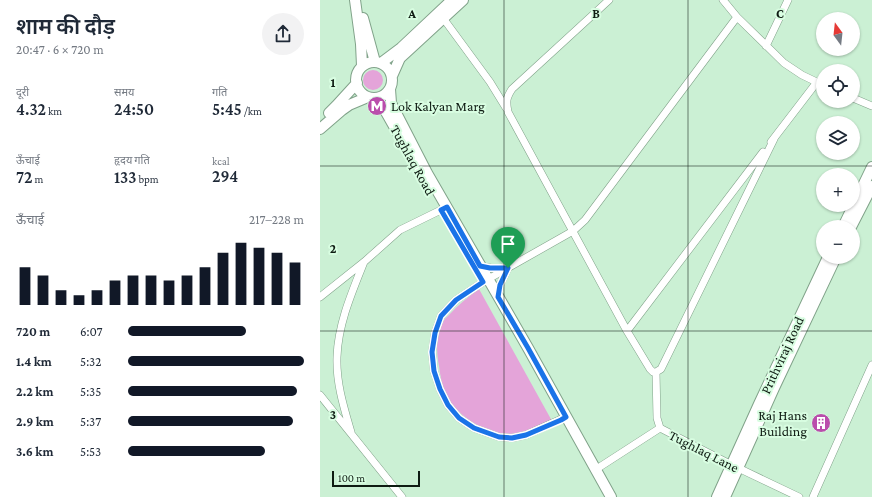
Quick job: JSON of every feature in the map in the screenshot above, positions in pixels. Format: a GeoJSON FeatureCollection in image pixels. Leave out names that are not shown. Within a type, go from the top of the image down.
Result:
{"type":"FeatureCollection","features":[{"type":"Feature","properties":{"kind":"main road"},"geometry":{"type":"LineString","coordinates":[[355,0],[361,44],[362,66]]}},
{"type":"Feature","properties":{"kind":"main road"},"geometry":{"type":"LineString","coordinates":[[359,0],[366,32],[378,62],[388,68],[392,76]]}},
{"type":"Feature","properties":{"kind":"main road"},"geometry":{"type":"LineString","coordinates":[[320,129],[349,104],[371,97],[382,96],[386,93],[390,89],[392,76],[403,50],[452,0]]}},
{"type":"Feature","properties":{"kind":"main road"},"geometry":{"type":"LineString","coordinates":[[371,97],[362,92],[356,83],[358,72],[362,66],[368,63],[378,62],[403,50],[444,18],[463,0]]}},
{"type":"Feature","properties":{"kind":"main road"},"geometry":{"type":"LineString","coordinates":[[320,121],[336,106],[356,83]]}},
{"type":"Feature","properties":{"kind":"main road","name":"Tughlaq Road"},"geometry":{"type":"LineString","coordinates":[[390,89],[391,103],[444,209],[480,266],[485,281],[498,297],[528,348],[604,497]]}},
{"type":"Feature","properties":{"kind":"main road","name":"Tughlaq Road"},"geometry":{"type":"LineString","coordinates":[[371,97],[382,105],[392,121],[485,281],[508,325],[611,497]]}},
{"type":"Feature","properties":{"kind":"main road"},"geometry":{"type":"LineString","coordinates":[[845,220],[872,166]]}},
{"type":"Feature","properties":{"kind":"main road"},"geometry":{"type":"LineString","coordinates":[[855,220],[872,186]]}},
{"type":"Feature","properties":{"kind":"main road","name":"Prithviraj Road"},"geometry":{"type":"LineString","coordinates":[[725,497],[735,466],[795,326],[825,264]]}},
{"type":"Feature","properties":{"kind":"main road","name":"Prithviraj Road"},"geometry":{"type":"LineString","coordinates":[[717,497],[735,466],[832,264]]}},
{"type":"Feature","properties":{"kind":"street"},"geometry":{"type":"LineString","coordinates":[[508,112],[506,103],[508,95],[512,89],[609,0]]}},
{"type":"Feature","properties":{"kind":"street"},"geometry":{"type":"LineString","coordinates":[[722,0],[737,17],[784,63],[802,75],[816,81]]}},
{"type":"Feature","properties":{"kind":"street"},"geometry":{"type":"LineString","coordinates":[[766,46],[788,0]]}},
{"type":"Feature","properties":{"kind":"street"},"geometry":{"type":"LineString","coordinates":[[563,418],[526,435],[512,438],[499,437],[474,428],[459,418],[448,405],[440,389],[434,371],[432,352],[435,333],[441,316],[456,300],[485,281],[573,231],[585,220],[737,17]]}},
{"type":"Feature","properties":{"kind":"street"},"geometry":{"type":"LineString","coordinates":[[444,18],[490,82],[508,112],[628,331],[653,372],[661,369],[774,138]]}},
{"type":"Feature","properties":{"kind":"street"},"geometry":{"type":"LineString","coordinates":[[628,331],[774,138],[816,88]]}},
{"type":"Feature","properties":{"kind":"street"},"geometry":{"type":"LineString","coordinates":[[860,101],[872,106]]}},
{"type":"Feature","properties":{"kind":"street"},"geometry":{"type":"LineString","coordinates":[[320,297],[364,262],[400,230],[444,209]]}},
{"type":"Feature","properties":{"kind":"street"},"geometry":{"type":"LineString","coordinates":[[351,432],[341,394],[337,357],[339,337],[345,314],[364,262]]}},
{"type":"Feature","properties":{"kind":"street"},"geometry":{"type":"LineString","coordinates":[[480,266],[490,268],[508,268]]}},
{"type":"Feature","properties":{"kind":"street"},"geometry":{"type":"LineString","coordinates":[[498,297],[500,285],[508,268]]}},
{"type":"Feature","properties":{"kind":"street"},"geometry":{"type":"LineString","coordinates":[[813,497],[872,366]]}},
{"type":"Feature","properties":{"kind":"street","name":"Tughlaq Lane"},"geometry":{"type":"LineString","coordinates":[[656,372],[657,418],[660,428],[799,497]]}},
{"type":"Feature","properties":{"kind":"street"},"geometry":{"type":"LineString","coordinates":[[320,395],[400,495],[406,497]]}},
{"type":"Feature","properties":{"kind":"street"},"geometry":{"type":"LineString","coordinates":[[596,470],[660,428]]}},
{"type":"Feature","properties":{"kind":"shaded area"},"geometry":{"type":"Polygon","coordinates":[[[373,70],[380,73],[383,80],[380,87],[373,90],[366,87],[363,80],[366,73],[373,70]]]}},
{"type":"Feature","properties":{"kind":"shaded area"},"geometry":{"type":"Polygon","coordinates":[[[479,289],[552,421],[517,433],[496,433],[479,426],[462,415],[455,408],[445,393],[437,355],[437,343],[441,327],[443,321],[456,308],[479,289]]]}},
{"type":"Feature","properties":{"kind":"place","name":"Lok Kalyan Marg"},"geometry":{"type":"Point","coordinates":[377,106]}},
{"type":"Feature","properties":{"kind":"place","name":"Raj Hans Building"},"geometry":{"type":"Point","coordinates":[821,423]}},
{"type":"Feature","properties":{"kind":"route"},"geometry":{"type":"LineString","coordinates":[[447,207],[480,266],[499,269],[508,268],[500,285],[498,297],[566,417],[526,435],[512,438],[499,437],[474,428],[459,418],[448,405],[440,389],[434,371],[432,352],[435,333],[441,316],[456,300],[483,282],[441,210],[447,207]]}}]}
